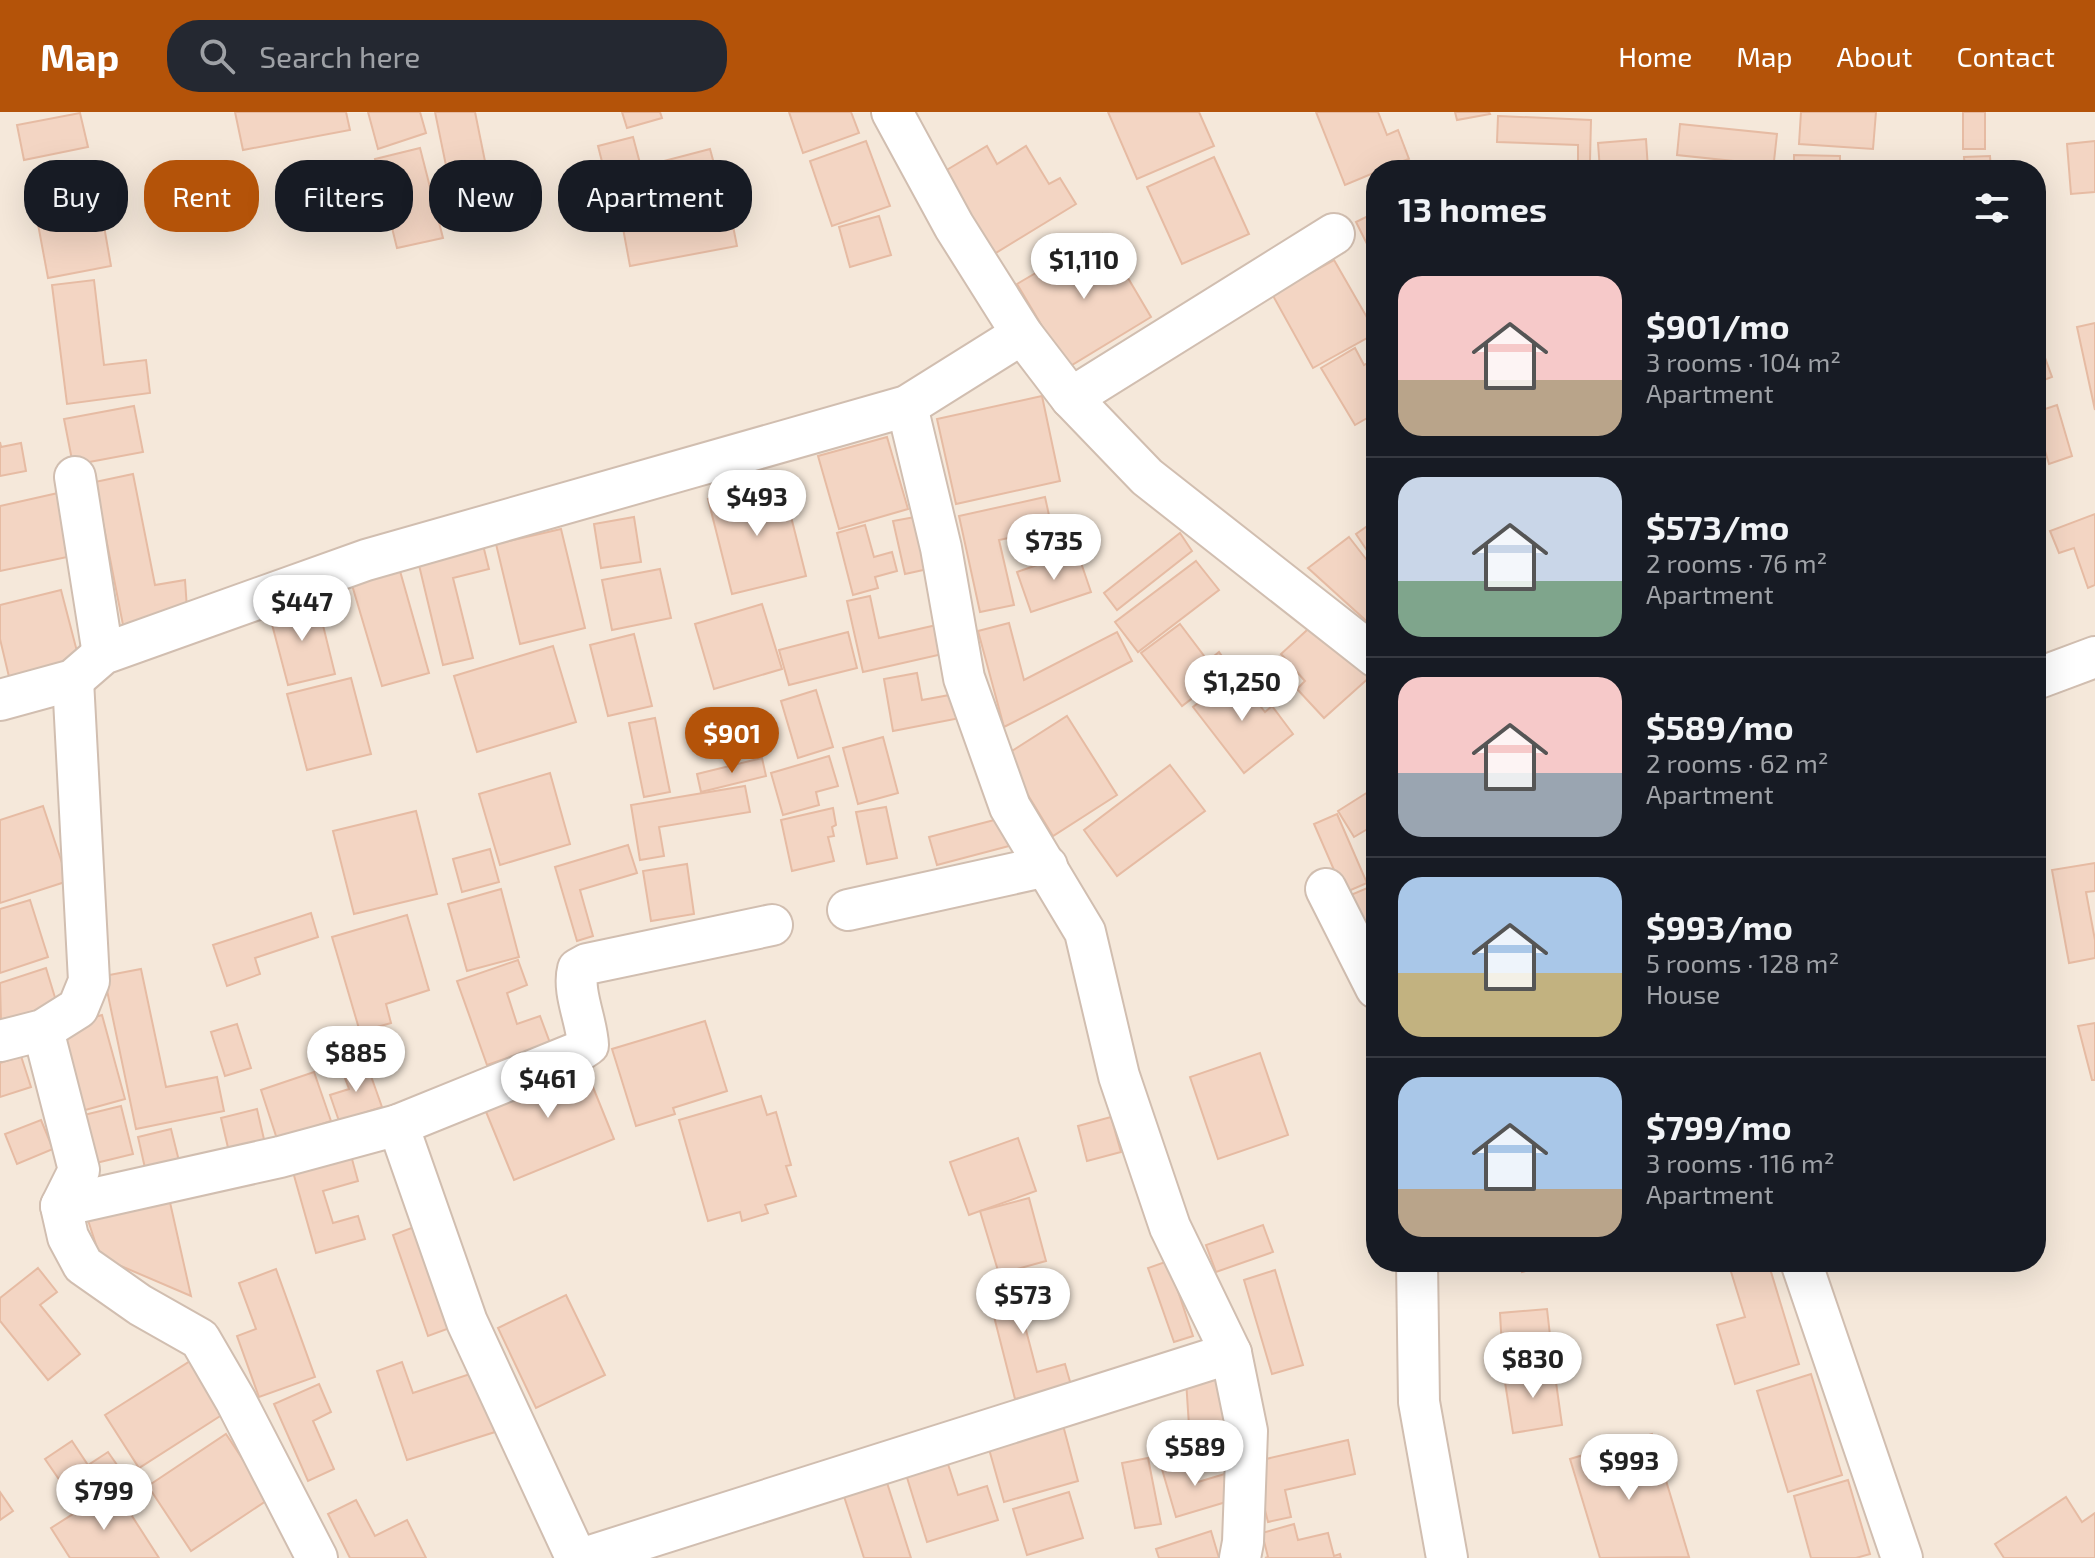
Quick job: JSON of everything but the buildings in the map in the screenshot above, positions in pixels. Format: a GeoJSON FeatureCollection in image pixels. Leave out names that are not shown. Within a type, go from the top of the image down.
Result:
{"type":"FeatureCollection","features":[{"type":"Feature","properties":{"kind":"street"},"geometry":{"type":"LineString","coordinates":[[892,112],[954,226],[1022,334],[1071,398],[1147,477],[1366,649]]}},
{"type":"Feature","properties":{"kind":"street"},"geometry":{"type":"LineString","coordinates":[[1071,398],[1334,234]]}},
{"type":"Feature","properties":{"kind":"street"},"geometry":{"type":"LineString","coordinates":[[0,700],[73,680],[103,654],[366,560],[907,406],[1022,334]]}},
{"type":"Feature","properties":{"kind":"street"},"geometry":{"type":"LineString","coordinates":[[907,406],[941,548],[964,678],[1010,807],[1085,932],[1119,1076],[1170,1227],[1231,1353],[1247,1431],[1240,1558]]}},
{"type":"Feature","properties":{"kind":"street"},"geometry":{"type":"LineString","coordinates":[[75,477],[103,654]]}},
{"type":"Feature","properties":{"kind":"street"},"geometry":{"type":"LineString","coordinates":[[2046,675],[2095,657]]}},
{"type":"Feature","properties":{"kind":"street"},"geometry":{"type":"LineString","coordinates":[[0,1041],[43,1030],[78,1008],[89,981],[73,680]]}},
{"type":"Feature","properties":{"kind":"street"},"geometry":{"type":"LineString","coordinates":[[848,910],[1047,866]]}},
{"type":"Feature","properties":{"kind":"street"},"geometry":{"type":"LineString","coordinates":[[1326,889],[1366,968]]}},
{"type":"Feature","properties":{"kind":"street"},"geometry":{"type":"LineString","coordinates":[[61,1206],[280,1157],[398,1125],[576,1053],[588,1045],[575,979],[578,969],[587,964],[772,925]]}},
{"type":"Feature","properties":{"kind":"street"},"geometry":{"type":"LineString","coordinates":[[43,1030],[79,1170],[61,1206],[68,1237],[83,1265],[140,1305],[200,1339],[236,1401],[317,1558]]}},
{"type":"Feature","properties":{"kind":"street"},"geometry":{"type":"LineString","coordinates":[[398,1125],[467,1322],[574,1553],[582,1558],[1231,1353]]}},
{"type":"Feature","properties":{"kind":"street"},"geometry":{"type":"LineString","coordinates":[[1417,1272],[1419,1402],[1447,1558]]}},
{"type":"Feature","properties":{"kind":"street"},"geometry":{"type":"LineString","coordinates":[[1804,1272],[1902,1558]]}},
{"type":"Feature","properties":{"kind":"shaded area"},"geometry":{"type":"Polygon","coordinates":[[[0,112],[2095,112],[2095,1558],[0,1558],[0,112]]]}}]}
